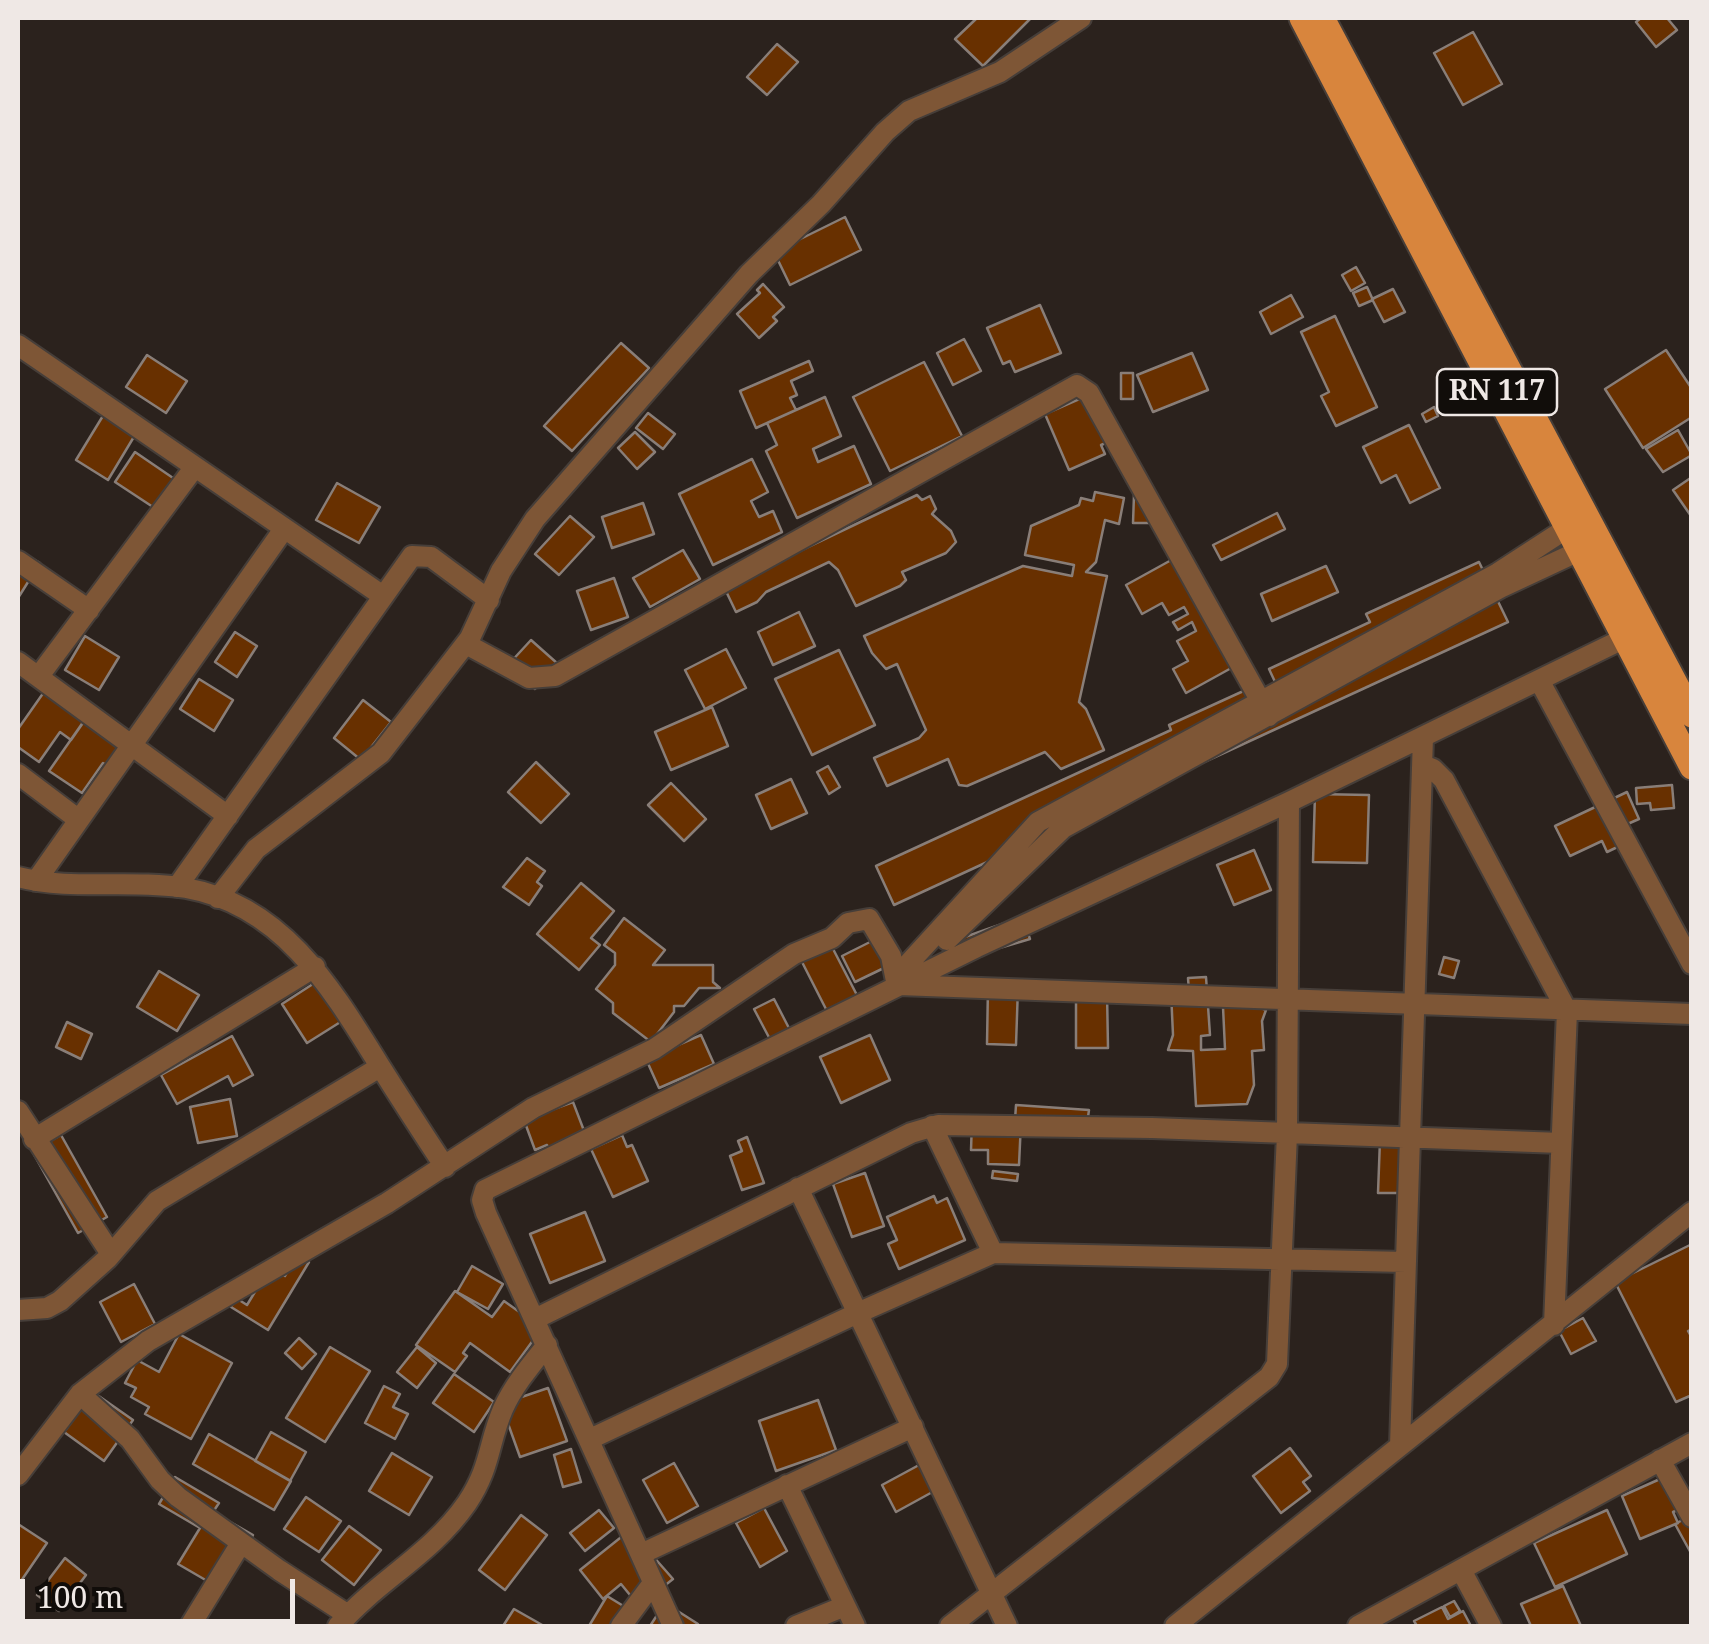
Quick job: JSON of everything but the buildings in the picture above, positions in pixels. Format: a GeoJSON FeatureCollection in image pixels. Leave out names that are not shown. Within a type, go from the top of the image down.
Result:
{"type":"FeatureCollection","features":[{"type":"Feature","properties":{"kind":"main road","name":"RN 117"},"geometry":{"type":"LineString","coordinates":[[1302,18],[1588,547],[1692,715]]}},
{"type":"Feature","properties":{"kind":"main road","name":"RN 117"},"geometry":{"type":"LineString","coordinates":[[1322,18],[1575,523]]}},
{"type":"Feature","properties":{"kind":"main road","name":"RN 117"},"geometry":{"type":"LineString","coordinates":[[1588,547],[1625,638],[1692,767]]}},
{"type":"Feature","properties":{"kind":"street"},"geometry":{"type":"LineString","coordinates":[[218,898],[256,849],[380,753],[466,644],[508,559],[535,519],[738,286],[821,204],[885,132],[909,111],[1000,72],[1081,18]]}},
{"type":"Feature","properties":{"kind":"street"},"geometry":{"type":"LineString","coordinates":[[18,345],[383,596]]}},
{"type":"Feature","properties":{"kind":"street"},"geometry":{"type":"LineString","coordinates":[[466,644],[529,678],[555,676],[1078,385],[1089,393],[1266,709]]}},
{"type":"Feature","properties":{"kind":"street"},"geometry":{"type":"LineString","coordinates":[[39,676],[194,468]]}},
{"type":"Feature","properties":{"kind":"street"},"geometry":{"type":"LineString","coordinates":[[1266,709],[1498,573],[1575,523]]}},
{"type":"Feature","properties":{"kind":"street"},"geometry":{"type":"LineString","coordinates":[[27,879],[80,820],[284,529]]}},
{"type":"Feature","properties":{"kind":"street"},"geometry":{"type":"LineString","coordinates":[[900,985],[909,964],[1038,822],[1059,821],[1266,709],[1588,547]]}},
{"type":"Feature","properties":{"kind":"street"},"geometry":{"type":"LineString","coordinates":[[177,887],[409,559],[419,555],[440,562],[489,600]]}},
{"type":"Feature","properties":{"kind":"street"},"geometry":{"type":"LineString","coordinates":[[18,561],[89,610]]}},
{"type":"Feature","properties":{"kind":"street"},"geometry":{"type":"LineString","coordinates":[[672,1626],[482,1206],[485,1190],[900,985],[1290,802],[1625,638]]}},
{"type":"Feature","properties":{"kind":"street"},"geometry":{"type":"LineString","coordinates":[[18,662],[228,816]]}},
{"type":"Feature","properties":{"kind":"street"},"geometry":{"type":"LineString","coordinates":[[1539,680],[1692,964]]}},
{"type":"Feature","properties":{"kind":"street"},"geometry":{"type":"LineString","coordinates":[[1400,1446],[1423,737]]}},
{"type":"Feature","properties":{"kind":"street"},"geometry":{"type":"LineString","coordinates":[[1423,766],[1433,768],[1444,780],[1567,1011],[1554,1325]]}},
{"type":"Feature","properties":{"kind":"street"},"geometry":{"type":"LineString","coordinates":[[18,774],[80,820]]}},
{"type":"Feature","properties":{"kind":"street"},"geometry":{"type":"LineString","coordinates":[[950,1626],[1269,1377],[1279,1356],[1287,1134],[1290,802]]}},
{"type":"Feature","properties":{"kind":"street"},"geometry":{"type":"LineString","coordinates":[[27,879],[177,887],[218,898],[270,924],[315,968],[444,1167]]}},
{"type":"Feature","properties":{"kind":"street"},"geometry":{"type":"LineString","coordinates":[[18,1474],[80,1394],[148,1342],[444,1167],[542,1103],[654,1049],[778,964],[832,938],[848,923],[869,919],[892,956],[900,985]]}},
{"type":"Feature","properties":{"kind":"street"},"geometry":{"type":"LineString","coordinates":[[34,1138],[315,968]]}},
{"type":"Feature","properties":{"kind":"street"},"geometry":{"type":"LineString","coordinates":[[900,985],[1692,1014]]}},
{"type":"Feature","properties":{"kind":"street"},"geometry":{"type":"LineString","coordinates":[[18,1310],[47,1308],[60,1301],[78,1288],[157,1202],[380,1066]]}},
{"type":"Feature","properties":{"kind":"street"},"geometry":{"type":"LineString","coordinates":[[18,1112],[111,1254]]}},
{"type":"Feature","properties":{"kind":"street"},"geometry":{"type":"LineString","coordinates":[[535,1319],[932,1126],[958,1123],[1560,1143]]}},
{"type":"Feature","properties":{"kind":"street"},"geometry":{"type":"LineString","coordinates":[[932,1126],[993,1253]]}},
{"type":"Feature","properties":{"kind":"street"},"geometry":{"type":"LineString","coordinates":[[798,1188],[1007,1626]]}},
{"type":"Feature","properties":{"kind":"street"},"geometry":{"type":"LineString","coordinates":[[1176,1626],[1692,1212]]}},
{"type":"Feature","properties":{"kind":"street"},"geometry":{"type":"LineString","coordinates":[[590,1439],[993,1253],[1406,1262]]}},
{"type":"Feature","properties":{"kind":"street"},"geometry":{"type":"LineString","coordinates":[[80,1394],[130,1439],[167,1488],[343,1621],[426,1551],[466,1504],[487,1466],[511,1393],[547,1345]]}},
{"type":"Feature","properties":{"kind":"street"},"geometry":{"type":"LineString","coordinates":[[641,1554],[912,1427]]}},
{"type":"Feature","properties":{"kind":"street"},"geometry":{"type":"LineString","coordinates":[[1358,1626],[1381,1621],[1461,1570],[1692,1443]]}},
{"type":"Feature","properties":{"kind":"street"},"geometry":{"type":"LineString","coordinates":[[1660,1460],[1692,1517]]}},
{"type":"Feature","properties":{"kind":"street"},"geometry":{"type":"LineString","coordinates":[[788,1486],[854,1626]]}},
{"type":"Feature","properties":{"kind":"street"},"geometry":{"type":"LineString","coordinates":[[190,1626],[241,1543]]}},
{"type":"Feature","properties":{"kind":"street"},"geometry":{"type":"LineString","coordinates":[[1461,1570],[1491,1626]]}},
{"type":"Feature","properties":{"kind":"street"},"geometry":{"type":"LineString","coordinates":[[621,1626],[653,1582]]}},
{"type":"Feature","properties":{"kind":"street"},"geometry":{"type":"LineString","coordinates":[[796,1626],[844,1606]]}}]}
